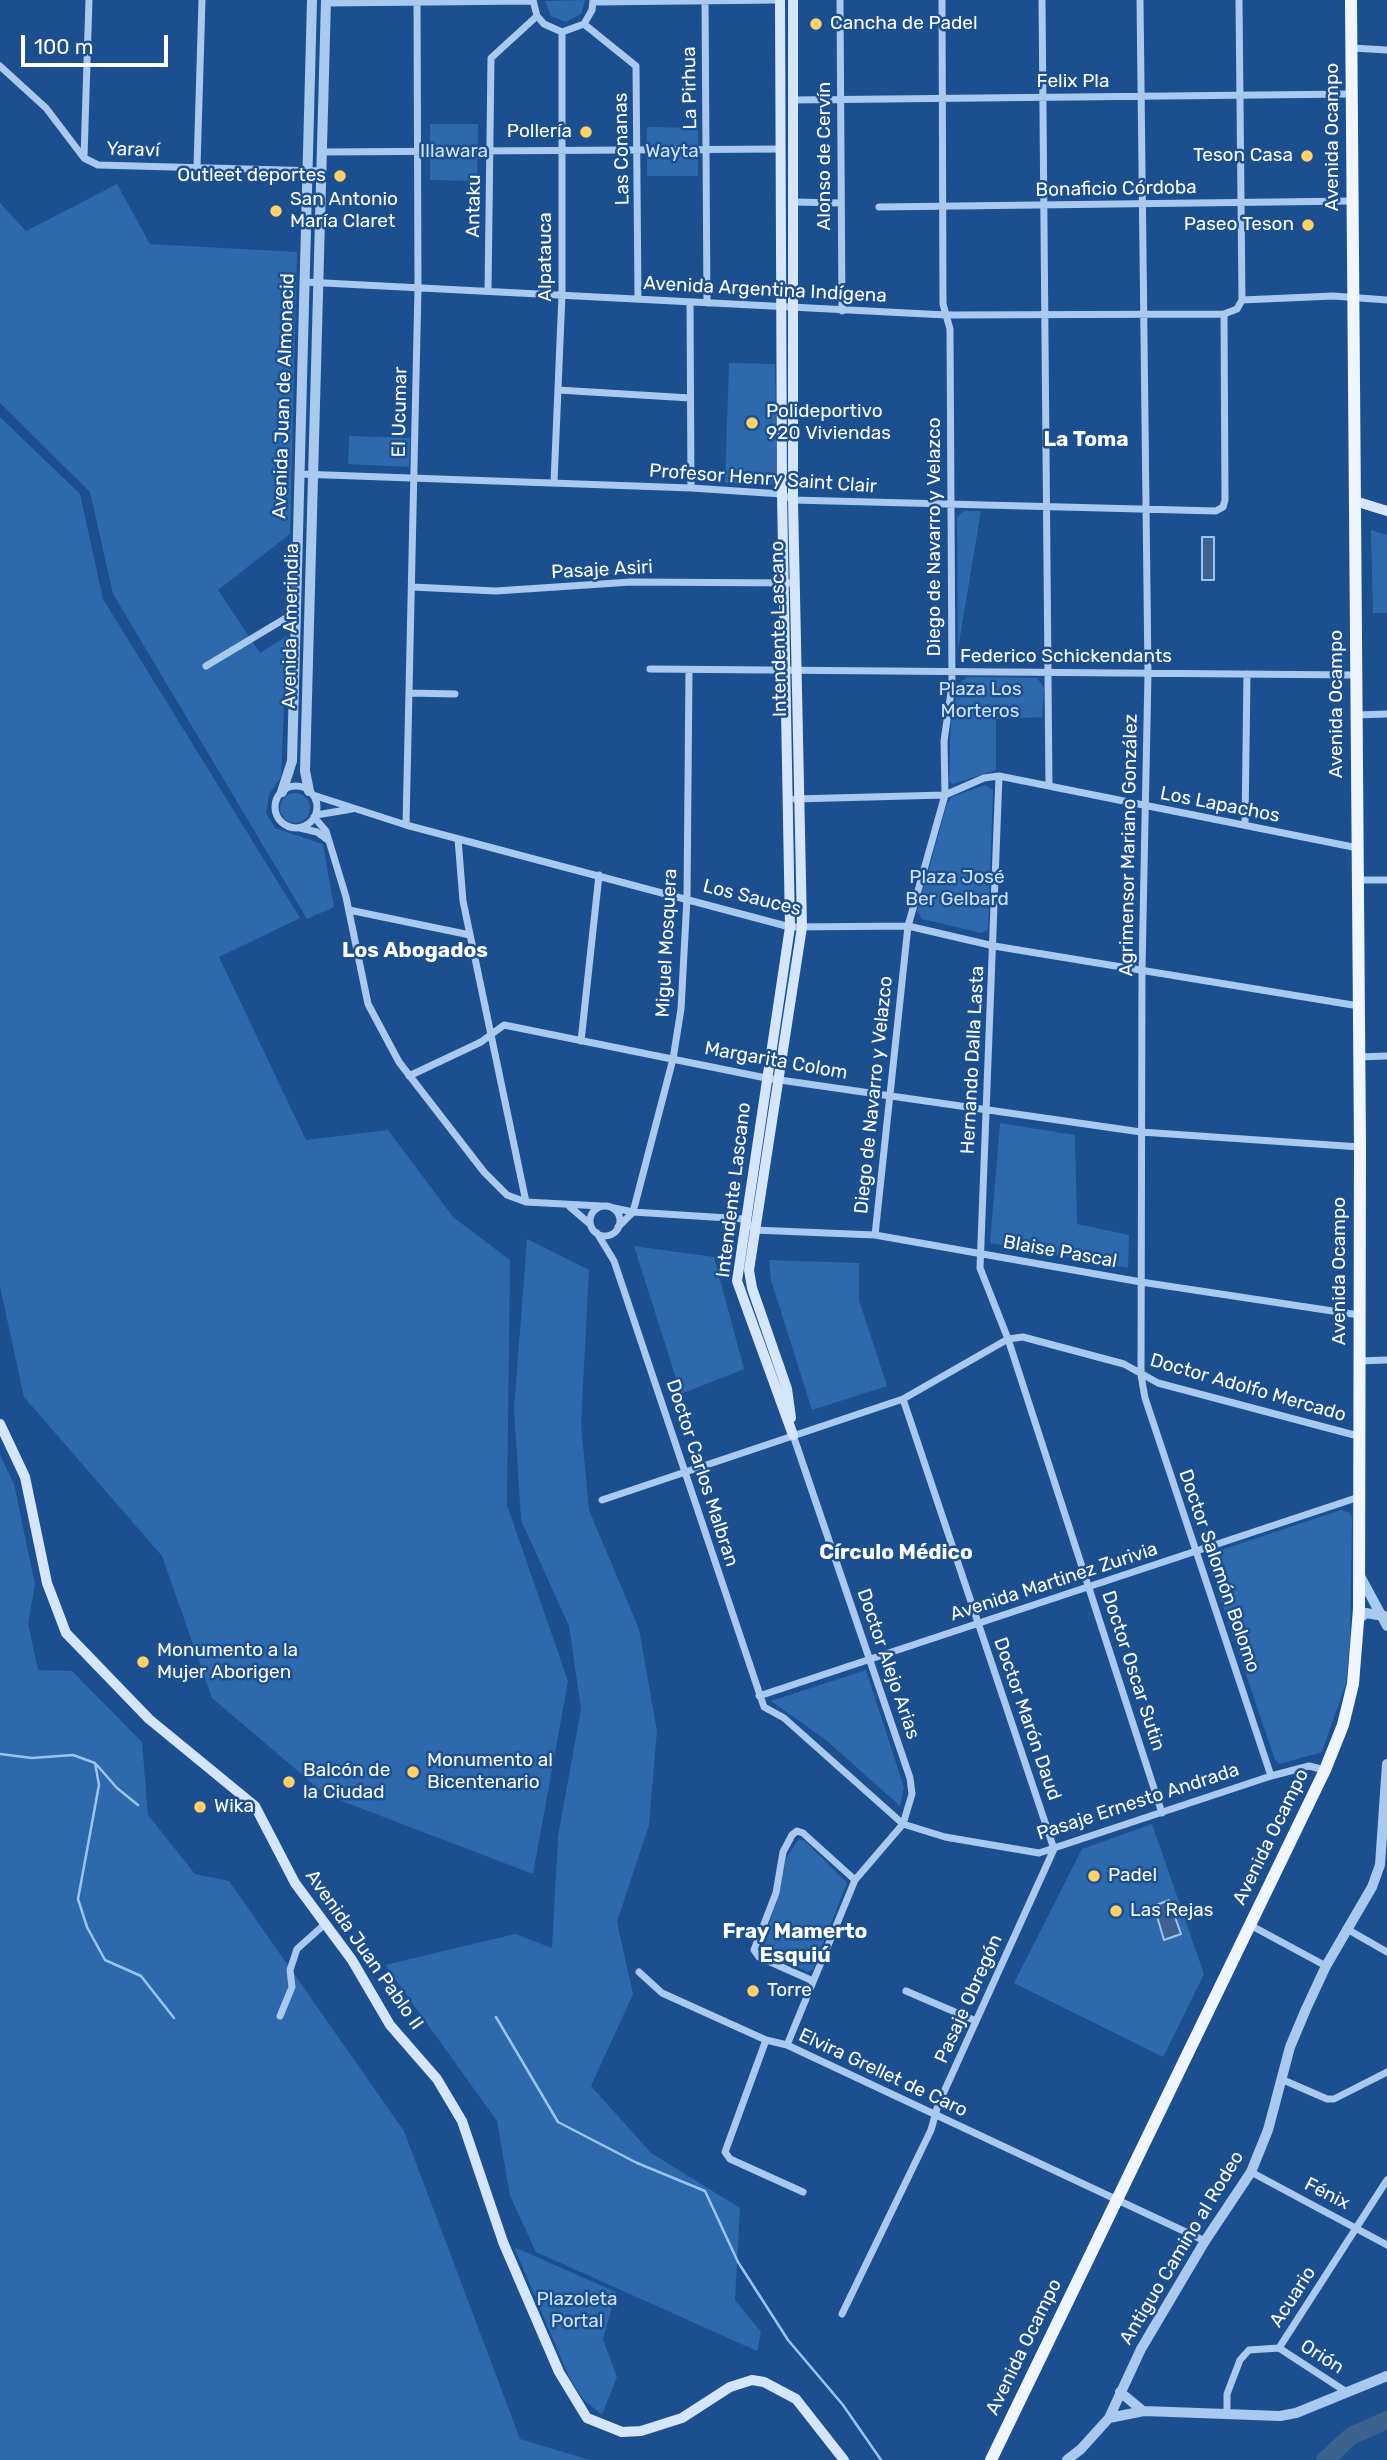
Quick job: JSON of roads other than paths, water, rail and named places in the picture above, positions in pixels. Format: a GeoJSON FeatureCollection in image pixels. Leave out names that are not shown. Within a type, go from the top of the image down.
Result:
{"type":"FeatureCollection","features":[{"type":"Feature","properties":{"kind":"main road","name":"Intendente Lascano"},"geometry":{"type":"LineString","coordinates":[[780,0],[782,494],[790,582]]}},
{"type":"Feature","properties":{"kind":"main road","name":"Intendente Lascano"},"geometry":{"type":"LineString","coordinates":[[793,0],[795,307],[790,582],[796,927],[778,1080],[754,1230],[749,1279],[787,1389],[793,1435]]}},
{"type":"Feature","properties":{"kind":"main road","name":"Avenida Ocampo"},"geometry":{"type":"LineString","coordinates":[[992,2459],[1325,1770],[1343,1725],[1353,1684],[1359,1619],[1360,1147],[1351,0]]}},
{"type":"Feature","properties":{"kind":"main road"},"geometry":{"type":"LineString","coordinates":[[1355,501],[1387,511]]}},
{"type":"Feature","properties":{"kind":"main road","name":"Intendente Lascano"},"geometry":{"type":"LineString","coordinates":[[793,1435],[737,1281],[766,1078],[796,927]]}},
{"type":"Feature","properties":{"kind":"main road","name":"Avenida Juan Pablo II"},"geometry":{"type":"LineString","coordinates":[[0,1424],[25,1476],[47,1583],[66,1633],[149,1719],[255,1806],[284,1865],[352,1960],[390,2025],[430,2070],[450,2098],[470,2143],[503,2242],[538,2325],[559,2372],[587,2418],[622,2432],[641,2431],[682,2418],[730,2387],[752,2380],[764,2382],[796,2399],[844,2460]]}},
{"type":"Feature","properties":{"kind":"street"},"geometry":{"type":"LineString","coordinates":[[84,158],[89,0]]}},
{"type":"Feature","properties":{"kind":"street"},"geometry":{"type":"LineString","coordinates":[[198,167],[202,0]]}},
{"type":"Feature","properties":{"kind":"street","name":"Avenida Juan de Almonacid"},"geometry":{"type":"LineString","coordinates":[[282,792],[292,761],[312,0]]}},
{"type":"Feature","properties":{"kind":"street"},"geometry":{"type":"LineString","coordinates":[[326,2],[533,0],[537,16],[552,30],[562,32],[584,24],[594,1],[780,0]]}},
{"type":"Feature","properties":{"kind":"street","name":"Alonso de Cervín"},"geometry":{"type":"LineString","coordinates":[[840,0],[842,311]]}},
{"type":"Feature","properties":{"kind":"street","name":"Diego de Navarro y Velazco"},"geometry":{"type":"LineString","coordinates":[[875,1235],[908,926],[945,795],[944,741],[951,673],[951,505],[950,329],[946,315],[943,206],[942,0]]}},
{"type":"Feature","properties":{"kind":"street"},"geometry":{"type":"LineString","coordinates":[[1042,0],[1049,786]]}},
{"type":"Feature","properties":{"kind":"street","name":"Agrimensor Mariano González"},"geometry":{"type":"LineString","coordinates":[[1140,0],[1148,673],[1142,970],[1141,1375]]}},
{"type":"Feature","properties":{"kind":"street"},"geometry":{"type":"LineString","coordinates":[[1223,314],[1237,309],[1242,300],[1238,0]]}},
{"type":"Feature","properties":{"kind":"street","name":"El Ucumar"},"geometry":{"type":"LineString","coordinates":[[406,825],[418,288],[417,1]]}},
{"type":"Feature","properties":{"kind":"street","name":"La Pirhua"},"geometry":{"type":"LineString","coordinates":[[705,1],[708,303]]}},
{"type":"Feature","properties":{"kind":"street","name":"Avenida Amerindia"},"geometry":{"type":"LineString","coordinates":[[311,793],[305,771],[326,2]]}},
{"type":"Feature","properties":{"kind":"street","name":"Antaku"},"geometry":{"type":"LineString","coordinates":[[488,291],[491,58],[537,16]]}},
{"type":"Feature","properties":{"kind":"street","name":"Las Conanas"},"geometry":{"type":"LineString","coordinates":[[584,24],[636,66],[639,149],[638,299]]}},
{"type":"Feature","properties":{"kind":"street","name":"Alpatauca"},"geometry":{"type":"LineString","coordinates":[[554,482],[562,295],[562,32]]}},
{"type":"Feature","properties":{"kind":"street"},"geometry":{"type":"LineString","coordinates":[[1352,48],[1387,50]]}},
{"type":"Feature","properties":{"kind":"street","name":"Yaraví"},"geometry":{"type":"LineString","coordinates":[[0,66],[46,108],[84,158],[98,165],[321,171]]}},
{"type":"Feature","properties":{"kind":"street","name":"Felix Pla"},"geometry":{"type":"LineString","coordinates":[[793,100],[942,97],[1141,98],[1352,93]]}},
{"type":"Feature","properties":{"kind":"street"},"geometry":{"type":"LineString","coordinates":[[322,152],[781,149]]}},
{"type":"Feature","properties":{"kind":"street","name":"Bonaficio Córdoba"},"geometry":{"type":"LineString","coordinates":[[879,207],[1353,201]]}},
{"type":"Feature","properties":{"kind":"street"},"geometry":{"type":"LineString","coordinates":[[794,202],[841,203]]}},
{"type":"Feature","properties":{"kind":"street","name":"Avenida Argentina Indígena"},"geometry":{"type":"LineString","coordinates":[[304,282],[946,315],[1223,314]]}},
{"type":"Feature","properties":{"kind":"street"},"geometry":{"type":"LineString","coordinates":[[1242,300],[1333,296],[1387,300]]}},
{"type":"Feature","properties":{"kind":"street"},"geometry":{"type":"LineString","coordinates":[[690,302],[691,488]]}},
{"type":"Feature","properties":{"kind":"street","name":"Profesor Henry Saint Clair"},"geometry":{"type":"LineString","coordinates":[[299,474],[691,488],[782,494],[793,500],[1216,512],[1223,508],[1223,314]]}},
{"type":"Feature","properties":{"kind":"street"},"geometry":{"type":"LineString","coordinates":[[558,390],[690,398]]}},
{"type":"Feature","properties":{"kind":"street","name":"Pasaje Asiri"},"geometry":{"type":"LineString","coordinates":[[412,587],[496,591],[631,582],[790,582]]}},
{"type":"Feature","properties":{"kind":"street"},"geometry":{"type":"LineString","coordinates":[[206,666],[296,612]]}},
{"type":"Feature","properties":{"kind":"street","name":"Federico Schickendants"},"geometry":{"type":"LineString","coordinates":[[650,669],[1356,675]]}},
{"type":"Feature","properties":{"kind":"street","name":"Miguel Mosquera"},"geometry":{"type":"LineString","coordinates":[[633,1212],[673,1059],[681,1009],[687,898],[689,670]]}},
{"type":"Feature","properties":{"kind":"street"},"geometry":{"type":"LineString","coordinates":[[1245,825],[1247,674]]}},
{"type":"Feature","properties":{"kind":"street"},"geometry":{"type":"LineString","coordinates":[[409,693],[455,694]]}},
{"type":"Feature","properties":{"kind":"street"},"geometry":{"type":"LineString","coordinates":[[1357,715],[1387,714]]}},
{"type":"Feature","properties":{"kind":"street","name":"Los Lapachos"},"geometry":{"type":"LineString","coordinates":[[794,799],[945,795],[984,778],[999,776],[1358,848]]}},
{"type":"Feature","properties":{"kind":"street","name":"Hernando Dalla Lasta"},"geometry":{"type":"LineString","coordinates":[[999,776],[979,1255],[983,1276],[1008,1339]]}},
{"type":"Feature","properties":{"kind":"street"},"geometry":{"type":"LineString","coordinates":[[330,842],[317,832],[287,826],[277,817],[275,804],[282,792],[292,787],[311,793],[315,816],[330,842],[349,910],[368,1004],[383,1036],[409,1076],[497,1186],[517,1200],[526,1202],[744,1219],[754,1230]]}},
{"type":"Feature","properties":{"kind":"street","name":"Los Sauces"},"geometry":{"type":"LineString","coordinates":[[311,793],[406,825],[796,927],[908,926],[994,946],[1359,1006]]}},
{"type":"Feature","properties":{"kind":"street","name":"Los Sauces"},"geometry":{"type":"LineString","coordinates":[[315,816],[353,808]]}},
{"type":"Feature","properties":{"kind":"street"},"geometry":{"type":"LineString","coordinates":[[299,828],[315,816]]}},
{"type":"Feature","properties":{"kind":"street"},"geometry":{"type":"LineString","coordinates":[[458,839],[463,901],[526,1202]]}},
{"type":"Feature","properties":{"kind":"street"},"geometry":{"type":"LineString","coordinates":[[580,1041],[599,875]]}},
{"type":"Feature","properties":{"kind":"street"},"geometry":{"type":"LineString","coordinates":[[1358,880],[1387,880]]}},
{"type":"Feature","properties":{"kind":"street"},"geometry":{"type":"LineString","coordinates":[[349,910],[470,935]]}},
{"type":"Feature","properties":{"kind":"street","name":"Margarita Colom"},"geometry":{"type":"LineString","coordinates":[[409,1076],[481,1042],[504,1025],[766,1078],[1141,1132],[1360,1147]]}},
{"type":"Feature","properties":{"kind":"street"},"geometry":{"type":"LineString","coordinates":[[1359,1057],[1387,1056]]}},
{"type":"Feature","properties":{"kind":"street"},"geometry":{"type":"LineString","coordinates":[[567,1206],[579,1211],[597,1233],[615,1230],[633,1212]]}},
{"type":"Feature","properties":{"kind":"street"},"geometry":{"type":"LineString","coordinates":[[591,1226],[592,1213],[601,1206]]}},
{"type":"Feature","properties":{"kind":"street"},"geometry":{"type":"LineString","coordinates":[[614,1208],[620,1217],[615,1230]]}},
{"type":"Feature","properties":{"kind":"street","name":"Doctor Carlos Malbran"},"geometry":{"type":"LineString","coordinates":[[614,1261],[615,1230]]}},
{"type":"Feature","properties":{"kind":"street","name":"Blaise Pascal"},"geometry":{"type":"LineString","coordinates":[[754,1230],[875,1235],[1141,1282],[1359,1315]]}},
{"type":"Feature","properties":{"kind":"street","name":"Doctor Carlos Malbran"},"geometry":{"type":"LineString","coordinates":[[597,1233],[614,1261],[759,1696]]}},
{"type":"Feature","properties":{"kind":"street","name":"Doctor Adolfo Mercado"},"geometry":{"type":"LineString","coordinates":[[1008,1339],[1023,1337],[1124,1364],[1158,1383],[1358,1436]]}},
{"type":"Feature","properties":{"kind":"street"},"geometry":{"type":"LineString","coordinates":[[602,1500],[903,1399],[1008,1339]]}},
{"type":"Feature","properties":{"kind":"street","name":"Doctor Oscar Sutin"},"geometry":{"type":"LineString","coordinates":[[1008,1339],[1163,1812]]}},
{"type":"Feature","properties":{"kind":"street"},"geometry":{"type":"LineString","coordinates":[[1359,1361],[1387,1360]]}},
{"type":"Feature","properties":{"kind":"street","name":"Doctor Salomón Bolomo"},"geometry":{"type":"LineString","coordinates":[[1141,1375],[1145,1398],[1271,1776]]}},
{"type":"Feature","properties":{"kind":"street","name":"Doctor Marón Daud"},"geometry":{"type":"LineString","coordinates":[[903,1399],[1054,1849]]}},
{"type":"Feature","properties":{"kind":"street","name":"Doctor Alejo Arias"},"geometry":{"type":"LineString","coordinates":[[793,1435],[910,1778],[910,1806],[903,1824]]}},
{"type":"Feature","properties":{"kind":"street","name":"Avenida Martinez Zurivia"},"geometry":{"type":"LineString","coordinates":[[759,1696],[1359,1497]]}},
{"type":"Feature","properties":{"kind":"street"},"geometry":{"type":"LineString","coordinates":[[1359,1572],[1386,1621]]}},
{"type":"Feature","properties":{"kind":"street"},"geometry":{"type":"LineString","coordinates":[[1359,1619],[1366,1613],[1386,1621]]}},
{"type":"Feature","properties":{"kind":"street","name":"Pasaje Ernesto Andrada"},"geometry":{"type":"LineString","coordinates":[[759,1696],[764,1707],[784,1718],[903,1824],[945,1837],[1039,1853],[1271,1776],[1309,1766],[1325,1770]]}},
{"type":"Feature","properties":{"kind":"street","name":"Antiguo Camino al Rodeo"},"geometry":{"type":"LineString","coordinates":[[1067,2460],[1082,2449],[1109,2418],[1141,2349],[1205,2241],[1251,2172],[1268,2130],[1290,2047],[1326,1966],[1372,1887],[1380,1865],[1387,1764]]}},
{"type":"Feature","properties":{"kind":"street"},"geometry":{"type":"LineString","coordinates":[[787,2045],[855,1880],[903,1824]]}},
{"type":"Feature","properties":{"kind":"street"},"geometry":{"type":"LineString","coordinates":[[813,1981],[759,1957],[754,1950],[776,1893],[783,1852],[792,1835],[797,1831],[803,1833],[855,1880]]}},
{"type":"Feature","properties":{"kind":"street","name":"Pasaje Obregón"},"geometry":{"type":"LineString","coordinates":[[842,2314],[935,2116],[1054,1849]]}},
{"type":"Feature","properties":{"kind":"street"},"geometry":{"type":"LineString","coordinates":[[280,2016],[292,1987],[290,1970],[297,1949],[325,1924]]}},
{"type":"Feature","properties":{"kind":"street"},"geometry":{"type":"LineString","coordinates":[[1250,1925],[1326,1966]]}},
{"type":"Feature","properties":{"kind":"street"},"geometry":{"type":"LineString","coordinates":[[1347,1929],[1387,1952]]}},
{"type":"Feature","properties":{"kind":"street","name":"Elvira Grellet de Caro"},"geometry":{"type":"LineString","coordinates":[[639,1972],[662,1993],[766,2039],[787,2045],[1205,2241]]}},
{"type":"Feature","properties":{"kind":"street"},"geometry":{"type":"LineString","coordinates":[[906,1991],[976,2021]]}},
{"type":"Feature","properties":{"kind":"street"},"geometry":{"type":"LineString","coordinates":[[766,2039],[725,2152],[730,2159],[803,2192]]}},
{"type":"Feature","properties":{"kind":"street"},"geometry":{"type":"LineString","coordinates":[[1281,2079],[1327,2099],[1334,2099],[1387,2072]]}},
{"type":"Feature","properties":{"kind":"street","name":"Fénix"},"geometry":{"type":"LineString","coordinates":[[1251,2172],[1387,2245]]}},
{"type":"Feature","properties":{"kind":"street","name":"Acuario"},"geometry":{"type":"LineString","coordinates":[[1227,2414],[1227,2394],[1240,2360],[1249,2350],[1279,2348],[1387,2180]]}},
{"type":"Feature","properties":{"kind":"street","name":"Orión"},"geometry":{"type":"LineString","coordinates":[[1279,2348],[1349,2393]]}},
{"type":"Feature","properties":{"kind":"street"},"geometry":{"type":"LineString","coordinates":[[1109,2418],[1144,2411],[1288,2415],[1387,2376]]}},
{"type":"Feature","properties":{"kind":"street"},"geometry":{"type":"LineString","coordinates":[[1120,2392],[1130,2403],[1144,2411]]}},
{"type":"Feature","properties":{"kind":"waterway"},"geometry":{"type":"LineString","coordinates":[[0,1754],[32,1758],[73,1755],[95,1763],[99,1785],[78,1899],[87,1927],[105,1960],[141,1976],[174,2018]]}},
{"type":"Feature","properties":{"kind":"waterway"},"geometry":{"type":"LineString","coordinates":[[96,1764],[117,1788],[138,1805]]}},
{"type":"Feature","properties":{"kind":"waterway"},"geometry":{"type":"LineString","coordinates":[[496,2017],[558,2122],[637,2163],[705,2191],[738,2262],[788,2340],[843,2405],[881,2460]]}},
{"type":"Feature","properties":{"kind":"waterway"},"geometry":{"type":"LineString","coordinates":[[1325,2460],[1351,2436],[1387,2420]]}},
{"type":"Feature","properties":{"kind":"place","name":"Cancha de Padel"},"geometry":{"type":"Point","coordinates":[816,24]}},
{"type":"Feature","properties":{"kind":"place","name":"Pollería"},"geometry":{"type":"Point","coordinates":[586,132]}},
{"type":"Feature","properties":{"kind":"place","name":"Teson Casa"},"geometry":{"type":"Point","coordinates":[1307,156]}},
{"type":"Feature","properties":{"kind":"place","name":"Outleet deportes"},"geometry":{"type":"Point","coordinates":[340,176]}},
{"type":"Feature","properties":{"kind":"place","name":"San Antonio María Claret"},"geometry":{"type":"Point","coordinates":[276,211]}},
{"type":"Feature","properties":{"kind":"place","name":"Paseo Teson"},"geometry":{"type":"Point","coordinates":[1308,225]}},
{"type":"Feature","properties":{"kind":"place","name":"Polideportivo 920 Viviendas"},"geometry":{"type":"Point","coordinates":[752,423]}},
{"type":"Feature","properties":{"kind":"place","name":"Monumento a la Mujer Aborigen"},"geometry":{"type":"Point","coordinates":[143,1662]}},
{"type":"Feature","properties":{"kind":"place","name":"Monumento al Bicentenario"},"geometry":{"type":"Point","coordinates":[413,1772]}},
{"type":"Feature","properties":{"kind":"place","name":"Balcón de la Ciudad"},"geometry":{"type":"Point","coordinates":[289,1782]}},
{"type":"Feature","properties":{"kind":"place","name":"Wika"},"geometry":{"type":"Point","coordinates":[200,1807]}},
{"type":"Feature","properties":{"kind":"place","name":"Padel"},"geometry":{"type":"Point","coordinates":[1094,1876]}},
{"type":"Feature","properties":{"kind":"place","name":"Las Rejas"},"geometry":{"type":"Point","coordinates":[1116,1911]}},
{"type":"Feature","properties":{"kind":"place","name":"Torre"},"geometry":{"type":"Point","coordinates":[753,1991]}},
{"type":"Feature","properties":{"kind":"district","name":"La Toma"},"geometry":{"type":"Point","coordinates":[1086,440]}},
{"type":"Feature","properties":{"kind":"district","name":"Los Abogados"},"geometry":{"type":"Point","coordinates":[415,951]}},
{"type":"Feature","properties":{"kind":"district","name":"Círculo Médico"},"geometry":{"type":"Point","coordinates":[896,1553]}},
{"type":"Feature","properties":{"kind":"district","name":"Fray Mamerto Esquiú"},"geometry":{"type":"Point","coordinates":[795,1944]}},
{"type":"Feature","properties":{"kind":"park label","name":"Illawara"},"geometry":{"type":"Point","coordinates":[454,152]}},
{"type":"Feature","properties":{"kind":"park label","name":"Wayta"},"geometry":{"type":"Point","coordinates":[672,152]}},
{"type":"Feature","properties":{"kind":"park label","name":"Plaza Los Morteros"},"geometry":{"type":"Point","coordinates":[980,701]}},
{"type":"Feature","properties":{"kind":"park label","name":"Plaza José Ber Gelbard"},"geometry":{"type":"Point","coordinates":[957,889]}},
{"type":"Feature","properties":{"kind":"park label","name":"Plazoleta Portal"},"geometry":{"type":"Point","coordinates":[577,2311]}}]}
